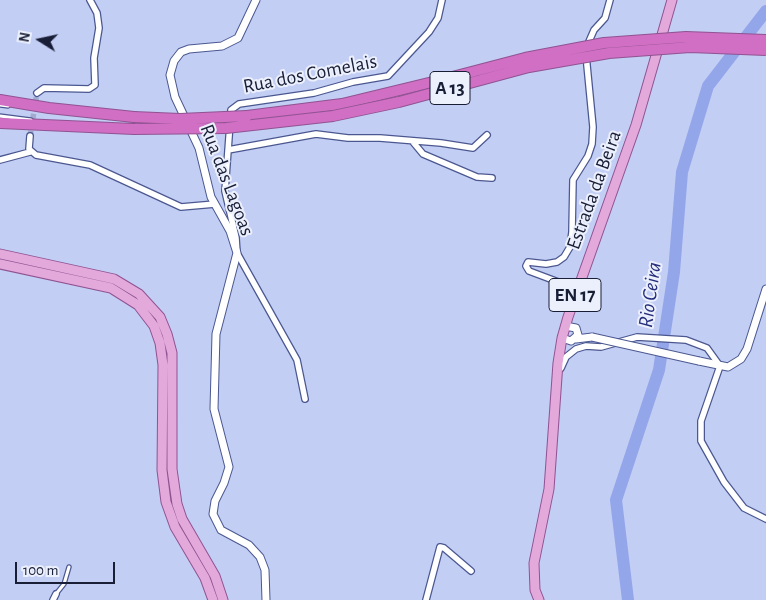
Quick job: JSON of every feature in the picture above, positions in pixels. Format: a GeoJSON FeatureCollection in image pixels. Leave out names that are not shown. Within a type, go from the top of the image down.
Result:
{"type":"FeatureCollection","features":[{"type":"Feature","properties":{"kind":"highway","name":"A 13"},"geometry":{"type":"LineString","coordinates":[[0,100],[49,108],[134,117],[218,118],[317,108],[395,92],[525,58],[604,43],[677,37],[766,40]]}},
{"type":"Feature","properties":{"kind":"highway","name":"A 13"},"geometry":{"type":"LineString","coordinates":[[0,123],[134,129],[226,128],[333,116],[399,102],[529,67],[609,53],[690,47],[766,50]]}},
{"type":"Feature","properties":{"kind":"main road","name":"Estrada da Beira"},"geometry":{"type":"LineString","coordinates":[[539,600],[535,590],[534,563],[549,489],[558,357],[562,338],[577,289],[636,125],[672,0]]}},
{"type":"Feature","properties":{"kind":"main road"},"geometry":{"type":"LineString","coordinates":[[0,254],[114,279],[139,294],[160,317],[172,353],[172,469],[176,504],[182,519],[215,576],[223,600]]}},
{"type":"Feature","properties":{"kind":"main road"},"geometry":{"type":"LineString","coordinates":[[0,264],[111,288],[138,305],[154,326],[160,343],[164,365],[162,470],[166,502],[175,527],[205,578],[213,600]]}},
{"type":"Feature","properties":{"kind":"street"},"geometry":{"type":"LineString","coordinates":[[37,93],[44,88],[89,88],[95,85],[94,58],[99,28],[97,13],[90,0]]}},
{"type":"Feature","properties":{"kind":"street","name":"Rua das Lagoas"},"geometry":{"type":"LineString","coordinates":[[256,0],[238,38],[222,46],[189,49],[177,56],[171,68],[175,97],[196,141],[207,184],[215,204],[230,231],[237,253],[216,334],[214,409],[228,461],[224,483],[213,508],[214,520],[221,530],[249,545],[260,557],[265,570],[266,600]]}},
{"type":"Feature","properties":{"kind":"street","name":"Rua dos Comelais"},"geometry":{"type":"LineString","coordinates":[[237,253],[236,238],[225,191],[232,107],[388,76],[430,32],[438,18],[442,0]]}},
{"type":"Feature","properties":{"kind":"street"},"geometry":{"type":"LineString","coordinates":[[577,289],[529,271],[526,266],[528,262],[546,264],[556,262],[564,257],[570,247],[573,180],[588,156],[593,135],[586,51],[594,30],[608,11],[610,0]]}},
{"type":"Feature","properties":{"kind":"street"},"geometry":{"type":"LineString","coordinates":[[228,150],[316,134],[348,138],[380,138],[441,143],[473,148],[487,135]]}},
{"type":"Feature","properties":{"kind":"street"},"geometry":{"type":"LineString","coordinates":[[30,136],[30,152]]}},
{"type":"Feature","properties":{"kind":"street"},"geometry":{"type":"LineString","coordinates":[[413,142],[423,154],[477,177],[492,178]]}},
{"type":"Feature","properties":{"kind":"street"},"geometry":{"type":"LineString","coordinates":[[0,160],[30,152],[43,157],[90,165],[181,207],[215,204]]}},
{"type":"Feature","properties":{"kind":"street"},"geometry":{"type":"LineString","coordinates":[[237,253],[297,360],[305,399]]}},
{"type":"Feature","properties":{"kind":"street"},"geometry":{"type":"LineString","coordinates":[[566,321],[576,329],[592,337],[720,366],[735,364],[744,354],[766,290]]}},
{"type":"Feature","properties":{"kind":"street"},"geometry":{"type":"LineString","coordinates":[[558,357],[565,346],[574,340],[576,329]]}},
{"type":"Feature","properties":{"kind":"street"},"geometry":{"type":"LineString","coordinates":[[556,382],[563,361],[576,349],[586,346],[601,346],[636,336],[686,340],[702,344],[720,366]]}},
{"type":"Feature","properties":{"kind":"street"},"geometry":{"type":"LineString","coordinates":[[562,338],[574,340],[592,337]]}},
{"type":"Feature","properties":{"kind":"street"},"geometry":{"type":"LineString","coordinates":[[720,366],[701,422],[701,441],[724,482],[744,508],[766,519]]}},
{"type":"Feature","properties":{"kind":"street"},"geometry":{"type":"LineString","coordinates":[[426,600],[440,547],[444,548],[471,571]]}},
{"type":"Feature","properties":{"kind":"lane","name":"A 13"},"geometry":{"type":"LineString","coordinates":[[0,105],[49,108]]}},
{"type":"Feature","properties":{"kind":"lane","name":"A 13"},"geometry":{"type":"LineString","coordinates":[[0,116],[25,119],[48,125]]}},
{"type":"Feature","properties":{"kind":"lane"},"geometry":{"type":"LineString","coordinates":[[55,597],[64,584],[70,567]]}},
{"type":"Feature","properties":{"kind":"waterway","name":"Rio Ceira"},"geometry":{"type":"LineString","coordinates":[[628,600],[616,500],[659,370],[674,272],[682,172],[708,86],[766,11]]}},
{"type":"Feature","properties":{"kind":"tunnel"},"geometry":{"type":"LineString","coordinates":[[30,136],[37,93]]}}]}
